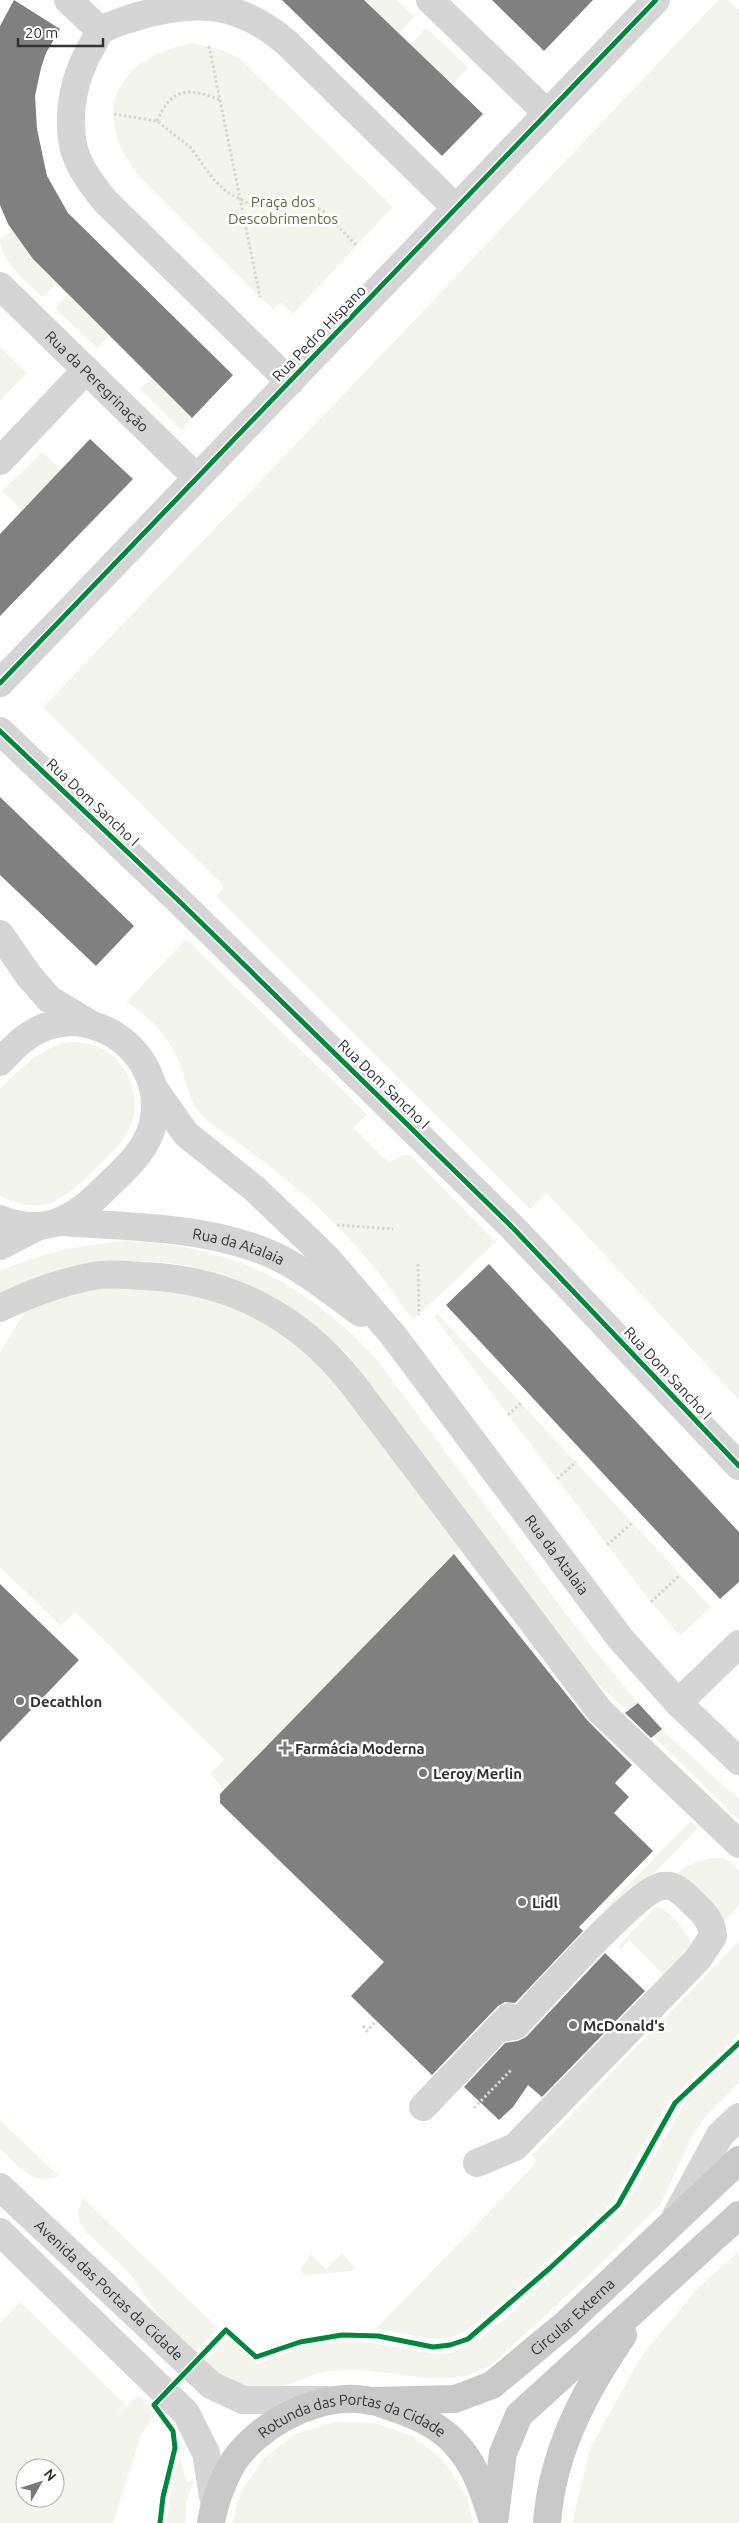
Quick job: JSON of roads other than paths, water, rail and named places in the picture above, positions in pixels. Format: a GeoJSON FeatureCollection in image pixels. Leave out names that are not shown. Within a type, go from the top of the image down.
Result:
{"type":"FeatureCollection","features":[{"type":"Feature","properties":{"kind":"main road","name":"Circular Externa"},"geometry":{"type":"LineString","coordinates":[[372,2401],[455,2399],[492,2385],[568,2322],[739,2160]]}},
{"type":"Feature","properties":{"kind":"main road"},"geometry":{"type":"LineString","coordinates":[[494,2523],[503,2453],[519,2415],[739,2215]]}},
{"type":"Feature","properties":{"kind":"main road"},"geometry":{"type":"LineString","coordinates":[[547,2523],[549,2498],[559,2456],[578,2408],[601,2366],[649,2296]]}},
{"type":"Feature","properties":{"kind":"main road","name":"Rotunda das Portas da Cidade"},"geometry":{"type":"LineString","coordinates":[[212,2512],[239,2454],[271,2426],[304,2408],[337,2400],[372,2401],[423,2418],[453,2441],[478,2474],[494,2523]]}},
{"type":"Feature","properties":{"kind":"street"},"geometry":{"type":"LineString","coordinates":[[68,0],[101,31]]}},
{"type":"Feature","properties":{"kind":"street"},"geometry":{"type":"LineString","coordinates":[[430,0],[547,113]]}},
{"type":"Feature","properties":{"kind":"street","name":"Rua Pedro Hispano"},"geometry":{"type":"LineString","coordinates":[[0,683],[196,476],[290,382],[651,2]]}},
{"type":"Feature","properties":{"kind":"street"},"geometry":{"type":"LineString","coordinates":[[290,382],[105,201],[88,178],[74,149],[72,119],[73,88],[83,61],[101,31],[161,8],[184,3],[205,3],[224,6],[247,15],[267,26],[286,42],[456,208]]}},
{"type":"Feature","properties":{"kind":"street","name":"Rua da Peregrinação"},"geometry":{"type":"LineString","coordinates":[[0,286],[196,476]]}},
{"type":"Feature","properties":{"kind":"street"},"geometry":{"type":"LineString","coordinates":[[0,461],[86,370]]}},
{"type":"Feature","properties":{"kind":"street","name":"Rua Dom Sancho I"},"geometry":{"type":"LineString","coordinates":[[0,731],[186,907],[514,1228],[739,1466]]}},
{"type":"Feature","properties":{"kind":"street"},"geometry":{"type":"LineString","coordinates":[[0,934],[29,976],[49,999],[90,1024],[112,1032],[131,1046],[145,1065],[153,1087],[155,1111],[150,1133],[139,1154],[82,1211],[0,1246]]}},
{"type":"Feature","properties":{"kind":"street"},"geometry":{"type":"LineString","coordinates":[[0,1062],[24,1038],[44,1027],[67,1022],[90,1024]]}},
{"type":"Feature","properties":{"kind":"street","name":"Rua da Atalaia"},"geometry":{"type":"LineString","coordinates":[[153,1087],[186,1134],[256,1190],[326,1257],[393,1335],[620,1638],[678,1702],[739,1761]]}},
{"type":"Feature","properties":{"kind":"street","name":"Rua da Atalaia"},"geometry":{"type":"LineString","coordinates":[[0,1219],[15,1225],[150,1226],[221,1238],[262,1250],[301,1271],[393,1335]]}},
{"type":"Feature","properties":{"kind":"street"},"geometry":{"type":"LineString","coordinates":[[0,1308],[39,1291],[94,1276],[165,1277],[199,1282],[233,1294],[271,1312],[314,1340],[352,1383],[599,1710],[739,1844]]}},
{"type":"Feature","properties":{"kind":"street"},"geometry":{"type":"LineString","coordinates":[[678,1702],[739,1644]]}},
{"type":"Feature","properties":{"kind":"street"},"geometry":{"type":"LineString","coordinates":[[423,2107],[497,2029],[515,2026],[591,1945],[631,1906],[657,1887],[669,1886],[676,1888],[710,1921],[713,1936],[698,1959],[515,2147],[477,2163]]}},
{"type":"Feature","properties":{"kind":"street"},"geometry":{"type":"LineString","coordinates":[[672,2222],[720,2135],[739,2117]]}},
{"type":"Feature","properties":{"kind":"street","name":"Avenida das Portas da Cidade"},"geometry":{"type":"LineString","coordinates":[[0,2187],[211,2385],[243,2400],[337,2400]]}},
{"type":"Feature","properties":{"kind":"street"},"geometry":{"type":"LineString","coordinates":[[0,2232],[186,2413],[206,2453],[212,2512]]}},
{"type":"Feature","properties":{"kind":"place","name":"Decathlon"},"geometry":{"type":"Point","coordinates":[20,1701]}},
{"type":"Feature","properties":{"kind":"place","name":"Farmácia Moderna"},"geometry":{"type":"Point","coordinates":[285,1748]}},
{"type":"Feature","properties":{"kind":"place","name":"Leroy Merlin"},"geometry":{"type":"Point","coordinates":[423,1773]}},
{"type":"Feature","properties":{"kind":"place","name":"Lidl"},"geometry":{"type":"Point","coordinates":[522,1902]}},
{"type":"Feature","properties":{"kind":"place","name":"McDonald's"},"geometry":{"type":"Point","coordinates":[573,2025]}},
{"type":"Feature","properties":{"kind":"park label","name":"Praça dos Descobrimentos"},"geometry":{"type":"Point","coordinates":[283,210]}}]}
